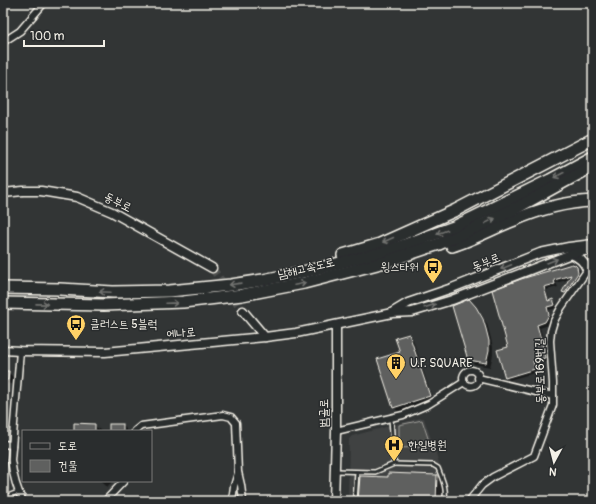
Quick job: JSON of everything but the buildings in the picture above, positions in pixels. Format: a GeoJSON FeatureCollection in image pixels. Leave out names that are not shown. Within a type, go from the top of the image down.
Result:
{"type":"FeatureCollection","features":[{"type":"Feature","properties":{"kind":"highway"},"geometry":{"type":"LineString","coordinates":[[562,156],[593,136]]}},
{"type":"Feature","properties":{"kind":"highway"},"geometry":{"type":"LineString","coordinates":[[263,280],[282,270],[345,255],[380,244],[456,210],[593,139]]}},
{"type":"Feature","properties":{"kind":"highway","name":"남해고속도로"},"geometry":{"type":"LineString","coordinates":[[3,288],[113,292],[169,291],[231,285],[312,270],[388,251],[454,227],[550,180],[593,157]]}},
{"type":"Feature","properties":{"kind":"highway","name":"남해고속도로"},"geometry":{"type":"LineString","coordinates":[[3,303],[104,305],[183,302],[242,295],[318,280],[384,262],[439,244],[520,206],[593,166]]}},
{"type":"Feature","properties":{"kind":"highway"},"geometry":{"type":"LineString","coordinates":[[439,244],[452,246],[545,209],[572,203],[593,201]]}},
{"type":"Feature","properties":{"kind":"street"},"geometry":{"type":"LineString","coordinates":[[3,42],[20,31],[44,3]]}},
{"type":"Feature","properties":{"kind":"street","name":"동부로"},"geometry":{"type":"LineString","coordinates":[[3,193],[17,191],[41,191],[77,197],[112,212],[212,268]]}},
{"type":"Feature","properties":{"kind":"street","name":"동부로"},"geometry":{"type":"LineString","coordinates":[[392,313],[408,303],[452,288],[540,253],[593,244]]}},
{"type":"Feature","properties":{"kind":"street","name":"동부로"},"geometry":{"type":"LineString","coordinates":[[265,337],[296,333],[392,313],[412,312],[452,300],[571,254],[593,249]]}},
{"type":"Feature","properties":{"kind":"street"},"geometry":{"type":"LineString","coordinates":[[571,254],[582,260],[588,269]]}},
{"type":"Feature","properties":{"kind":"street","name":"동부로169번길"},"geometry":{"type":"LineString","coordinates":[[470,501],[482,485],[493,477],[534,456],[553,405],[551,331],[554,321],[561,308],[593,262]]}},
{"type":"Feature","properties":{"kind":"street"},"geometry":{"type":"LineString","coordinates":[[243,311],[265,337]]}},
{"type":"Feature","properties":{"kind":"street","name":"범골로"},"geometry":{"type":"LineString","coordinates":[[334,501],[336,431],[336,325]]}},
{"type":"Feature","properties":{"kind":"street","name":"에나로"},"geometry":{"type":"LineString","coordinates":[[3,350],[105,352],[265,337]]}},
{"type":"Feature","properties":{"kind":"street"},"geometry":{"type":"LineString","coordinates":[[20,351],[11,460],[13,476],[18,492],[23,501]]}},
{"type":"Feature","properties":{"kind":"street"},"geometry":{"type":"LineString","coordinates":[[467,371],[475,372],[478,378],[477,383],[472,386],[468,386],[463,380],[467,371]]}},
{"type":"Feature","properties":{"kind":"street"},"geometry":{"type":"LineString","coordinates":[[478,378],[553,396]]}},
{"type":"Feature","properties":{"kind":"street"},"geometry":{"type":"LineString","coordinates":[[336,431],[403,415],[429,404],[464,382]]}},
{"type":"Feature","properties":{"kind":"street"},"geometry":{"type":"LineString","coordinates":[[135,430],[141,426],[223,414],[231,418],[236,423],[238,472],[243,501]]}},
{"type":"Feature","properties":{"kind":"street"},"geometry":{"type":"LineString","coordinates":[[3,444],[12,445]]}},
{"type":"Feature","properties":{"kind":"street"},"geometry":{"type":"LineString","coordinates":[[232,501],[238,472]]}},
{"type":"Feature","properties":{"kind":"street"},"geometry":{"type":"LineString","coordinates":[[105,501],[123,482]]}},
{"type":"Feature","properties":{"kind":"lane"},"geometry":{"type":"LineString","coordinates":[[391,418],[394,464]]}},
{"type":"Feature","properties":{"kind":"lane"},"geometry":{"type":"LineString","coordinates":[[335,471],[376,472],[394,464],[433,465],[438,468],[446,490],[444,501]]}},
{"type":"Feature","properties":{"kind":"lane"},"geometry":{"type":"LineString","coordinates":[[355,501],[357,472]]}},
{"type":"Feature","properties":{"kind":"lane"},"geometry":{"type":"LineString","coordinates":[[3,498],[18,492]]}},
{"type":"Feature","properties":{"kind":"shaded area","name":"한일병원"},"geometry":{"type":"Polygon","coordinates":[[[424,418],[449,492],[448,501],[348,501],[349,439],[352,436],[424,418]]]}},
{"type":"Feature","properties":{"kind":"shaded area"},"geometry":{"type":"Polygon","coordinates":[[[422,420],[431,447],[399,448],[399,425],[422,420]]]}},
{"type":"Feature","properties":{"kind":"tunnel"},"geometry":{"type":"LineString","coordinates":[[212,268],[243,311]]}},
{"type":"Feature","properties":{"kind":"place","name":"윙스타워"},"geometry":{"type":"Point","coordinates":[433,284]}},
{"type":"Feature","properties":{"kind":"place","name":"클러스트 5블럭"},"geometry":{"type":"Point","coordinates":[76,341]}},
{"type":"Feature","properties":{"kind":"place","name":"U.P. SQUARE"},"geometry":{"type":"Point","coordinates":[396,380]}},
{"type":"Feature","properties":{"kind":"place","name":"한일병원"},"geometry":{"type":"Point","coordinates":[394,462]}}]}
